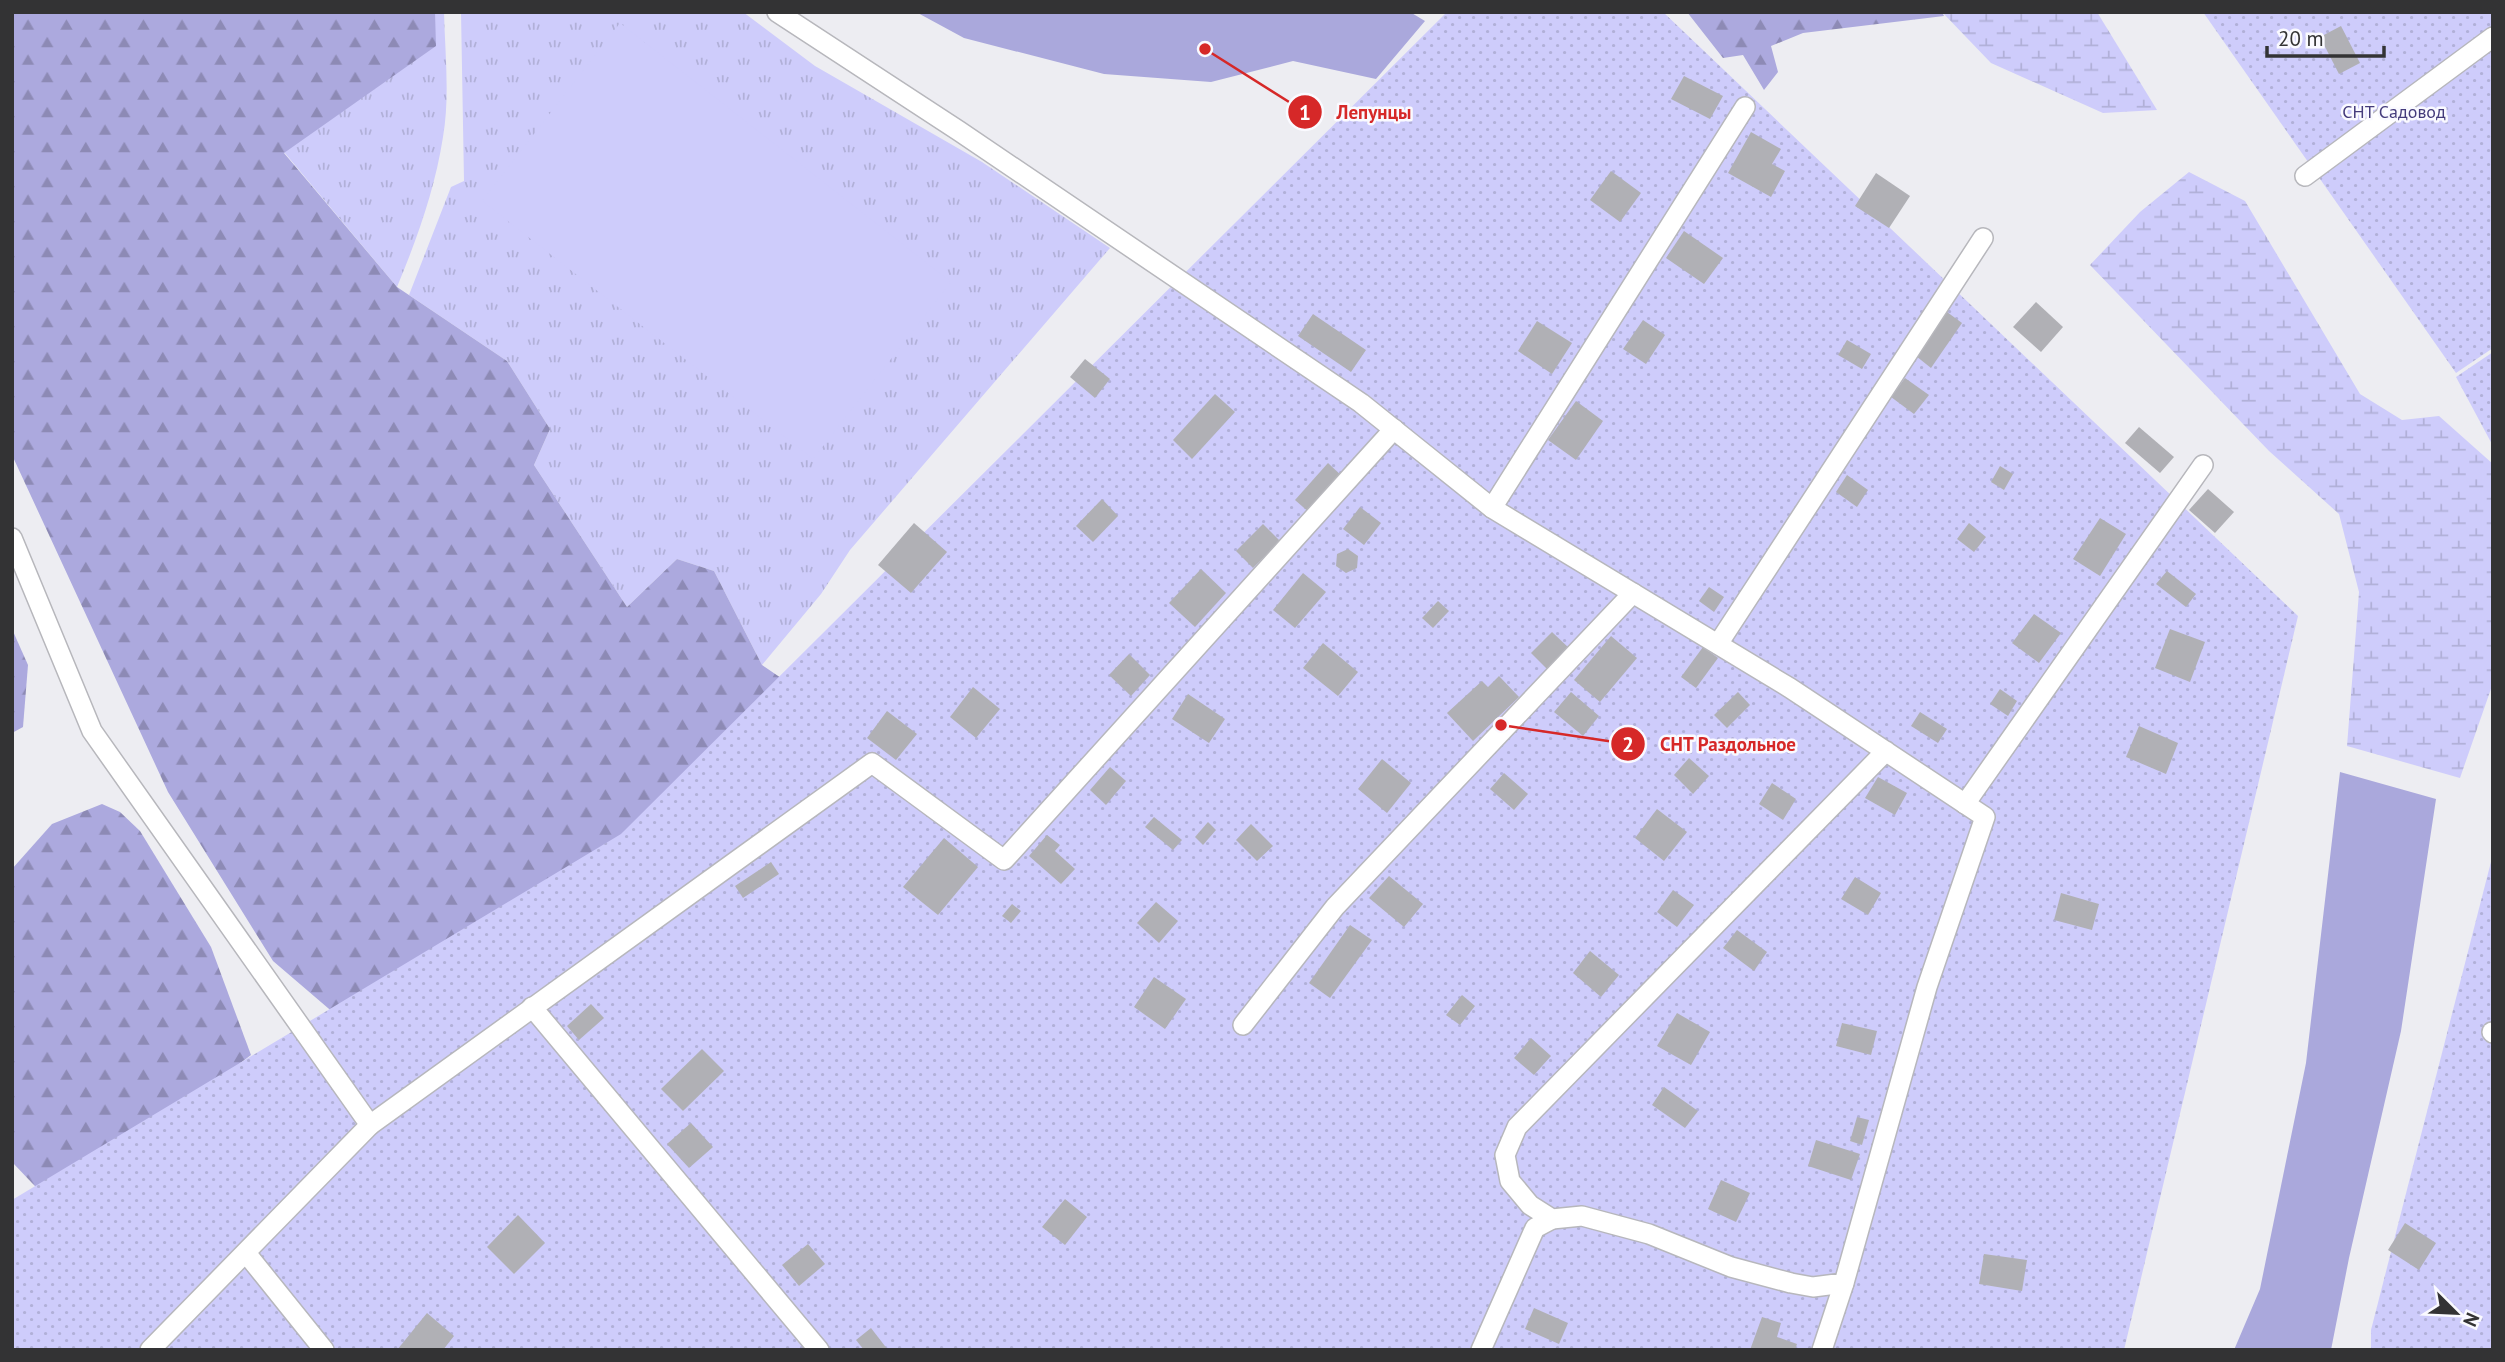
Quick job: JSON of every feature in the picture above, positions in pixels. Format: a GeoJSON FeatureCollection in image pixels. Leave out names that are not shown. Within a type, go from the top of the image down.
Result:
{"type":"FeatureCollection","features":[{"type":"Feature","properties":{"kind":"lane"},"geometry":{"type":"LineString","coordinates":[[777,12],[971,138],[1361,403],[1492,508],[1790,688],[1985,817],[1927,987],[1844,1283],[1822,1350]]}},
{"type":"Feature","properties":{"kind":"lane"},"geometry":{"type":"LineString","coordinates":[[2305,176],[2493,37]]}},
{"type":"Feature","properties":{"kind":"lane"},"geometry":{"type":"LineString","coordinates":[[1492,508],[1745,107]]}},
{"type":"Feature","properties":{"kind":"lane"},"geometry":{"type":"LineString","coordinates":[[1718,644],[1983,238]]}},
{"type":"Feature","properties":{"kind":"lane"},"geometry":{"type":"LineString","coordinates":[[150,1350],[370,1125],[872,762],[1004,860],[1394,429]]}},
{"type":"Feature","properties":{"kind":"lane"},"geometry":{"type":"LineString","coordinates":[[1965,804],[2203,465]]}},
{"type":"Feature","properties":{"kind":"lane"},"geometry":{"type":"LineString","coordinates":[[12,538],[92,731],[370,1125]]}},
{"type":"Feature","properties":{"kind":"lane"},"geometry":{"type":"LineString","coordinates":[[1243,1025],[1335,907],[1633,593]]}},
{"type":"Feature","properties":{"kind":"lane"},"geometry":{"type":"LineString","coordinates":[[1552,1219],[1531,1205],[1510,1181],[1506,1155],[1517,1127],[1886,751]]}},
{"type":"Feature","properties":{"kind":"lane"},"geometry":{"type":"LineString","coordinates":[[533,1007],[819,1350]]}},
{"type":"Feature","properties":{"kind":"lane"},"geometry":{"type":"LineString","coordinates":[[1481,1350],[1535,1228],[1552,1219],[1581,1216],[1649,1234],[1731,1267],[1791,1283],[1813,1287],[1844,1283]]}},
{"type":"Feature","properties":{"kind":"lane"},"geometry":{"type":"LineString","coordinates":[[246,1253],[324,1350]]}},
{"type":"Feature","properties":{"kind":"green space"},"geometry":{"type":"Polygon","coordinates":[[[12,12],[435,12],[436,46],[284,153],[397,287],[507,361],[550,429],[534,465],[627,607],[677,559],[714,571],[762,665],[803,693],[384,1056],[273,961],[168,792],[12,455],[12,12]]]}},
{"type":"Feature","properties":{"kind":"green space"},"geometry":{"type":"Polygon","coordinates":[[[435,12],[444,12],[447,91],[443,137],[424,214],[397,287],[284,152],[435,46],[435,12]]]}},
{"type":"Feature","properties":{"kind":"green space"},"geometry":{"type":"Polygon","coordinates":[[[461,12],[743,12],[815,66],[982,162],[1110,248],[850,550],[821,594],[762,665],[714,571],[677,559],[627,607],[534,465],[550,429],[507,361],[409,295],[451,187],[464,181],[461,12]]]}},
{"type":"Feature","properties":{"kind":"green space"},"geometry":{"type":"Polygon","coordinates":[[[1447,12],[1663,12],[2298,616],[2124,1350],[12,1350],[12,1200],[621,834],[1447,12]]]}},
{"type":"Feature","properties":{"kind":"green space"},"geometry":{"type":"Polygon","coordinates":[[[1687,12],[1942,12],[1944,16],[1803,33],[1771,46],[1778,72],[1764,90],[1743,55],[1723,58],[1687,12]]]}},
{"type":"Feature","properties":{"kind":"green space"},"geometry":{"type":"Polygon","coordinates":[[[1942,12],[2097,12],[2157,110],[2103,113],[1991,63],[1942,12]]]}},
{"type":"Feature","properties":{"kind":"green space","name":"СНТ Садовод"},"geometry":{"type":"Polygon","coordinates":[[[2203,12],[2493,12],[2493,348],[2456,373],[2203,12]]]}},
{"type":"Feature","properties":{"kind":"green space"},"geometry":{"type":"Polygon","coordinates":[[[620,23],[951,282],[813,459],[482,201],[620,23]]]}},
{"type":"Feature","properties":{"kind":"green space"},"geometry":{"type":"Polygon","coordinates":[[[2189,172],[2245,201],[2360,394],[2402,420],[2439,416],[2493,464],[2493,683],[2460,778],[2347,746],[2359,592],[2339,514],[2269,451],[2090,265],[2140,212],[2189,172]]]}},
{"type":"Feature","properties":{"kind":"green space"},"geometry":{"type":"Polygon","coordinates":[[[2493,352],[2493,446],[2456,377],[2493,352]]]}},
{"type":"Feature","properties":{"kind":"green space"},"geometry":{"type":"Polygon","coordinates":[[[12,629],[28,665],[23,727],[12,733],[12,629]]]}},
{"type":"Feature","properties":{"kind":"green space"},"geometry":{"type":"Polygon","coordinates":[[[102,804],[120,812],[140,831],[211,947],[251,1055],[53,1205],[12,1162],[12,869],[52,824],[102,804]]]}},
{"type":"Feature","properties":{"kind":"green space"},"geometry":{"type":"Polygon","coordinates":[[[2493,854],[2493,1350],[2371,1350],[2371,1330],[2493,854]]]}},
{"type":"Feature","properties":{"kind":"shaded area"},"geometry":{"type":"Polygon","coordinates":[[[916,12],[1410,12],[1425,21],[1376,79],[1293,61],[1211,82],[1104,74],[964,38],[916,12]]]}},
{"type":"Feature","properties":{"kind":"shaded area"},"geometry":{"type":"Polygon","coordinates":[[[2340,772],[2436,799],[2401,1031],[2349,1258],[2331,1350],[2234,1350],[2260,1289],[2306,1063],[2340,772]]]}},
{"type":"Feature","properties":{"kind":"building"},"geometry":{"type":"Polygon","coordinates":[[[2341,26],[2360,63],[2339,74],[2320,37],[2341,26]]]}},
{"type":"Feature","properties":{"kind":"building"},"geometry":{"type":"Polygon","coordinates":[[[1684,76],[1723,96],[1710,119],[1671,99],[1684,76]]]}},
{"type":"Feature","properties":{"kind":"building"},"geometry":{"type":"Polygon","coordinates":[[[1751,132],[1781,149],[1772,164],[1785,171],[1771,197],[1728,173],[1751,132]]]}},
{"type":"Feature","properties":{"kind":"building"},"geometry":{"type":"Polygon","coordinates":[[[1611,171],[1641,193],[1620,222],[1590,200],[1611,171]]]}},
{"type":"Feature","properties":{"kind":"building"},"geometry":{"type":"Polygon","coordinates":[[[1876,173],[1910,196],[1889,228],[1855,206],[1876,173]]]}},
{"type":"Feature","properties":{"kind":"building"},"geometry":{"type":"Polygon","coordinates":[[[1684,231],[1723,258],[1704,284],[1666,258],[1684,231]]]}},
{"type":"Feature","properties":{"kind":"building"},"geometry":{"type":"Polygon","coordinates":[[[2036,302],[2063,327],[2041,352],[2013,327],[2036,302]]]}},
{"type":"Feature","properties":{"kind":"building"},"geometry":{"type":"Polygon","coordinates":[[[1947,312],[1962,323],[1931,368],[1916,356],[1947,312]]]}},
{"type":"Feature","properties":{"kind":"building"},"geometry":{"type":"Polygon","coordinates":[[[1313,314],[1366,350],[1351,372],[1298,336],[1313,314]]]}},
{"type":"Feature","properties":{"kind":"building"},"geometry":{"type":"Polygon","coordinates":[[[1643,320],[1665,335],[1646,364],[1623,349],[1643,320]]]}},
{"type":"Feature","properties":{"kind":"building"},"geometry":{"type":"Polygon","coordinates":[[[1537,321],[1572,343],[1552,374],[1518,351],[1537,321]]]}},
{"type":"Feature","properties":{"kind":"building"},"geometry":{"type":"Polygon","coordinates":[[[1847,340],[1871,354],[1862,369],[1838,355],[1847,340]]]}},
{"type":"Feature","properties":{"kind":"building"},"geometry":{"type":"Polygon","coordinates":[[[1085,359],[1110,379],[1095,398],[1070,377],[1085,359]]]}},
{"type":"Feature","properties":{"kind":"building"},"geometry":{"type":"Polygon","coordinates":[[[1905,378],[1929,395],[1914,414],[1891,397],[1905,378]]]}},
{"type":"Feature","properties":{"kind":"building"},"geometry":{"type":"Polygon","coordinates":[[[1215,394],[1235,412],[1192,459],[1173,440],[1215,394]]]}},
{"type":"Feature","properties":{"kind":"building"},"geometry":{"type":"Polygon","coordinates":[[[1576,401],[1603,421],[1576,460],[1548,440],[1576,401]]]}},
{"type":"Feature","properties":{"kind":"building"},"geometry":{"type":"Polygon","coordinates":[[[2139,427],[2174,457],[2160,473],[2125,443],[2139,427]]]}},
{"type":"Feature","properties":{"kind":"building"},"geometry":{"type":"Polygon","coordinates":[[[1328,463],[1344,478],[1311,514],[1295,500],[1328,463]]]}},
{"type":"Feature","properties":{"kind":"building"},"geometry":{"type":"Polygon","coordinates":[[[2000,466],[2013,474],[2004,490],[1991,482],[2000,466]]]}},
{"type":"Feature","properties":{"kind":"building"},"geometry":{"type":"Polygon","coordinates":[[[1847,475],[1868,490],[1857,507],[1836,492],[1847,475]]]}},
{"type":"Feature","properties":{"kind":"building"},"geometry":{"type":"Polygon","coordinates":[[[2208,489],[2234,512],[2215,533],[2189,510],[2208,489]]]}},
{"type":"Feature","properties":{"kind":"building"},"geometry":{"type":"Polygon","coordinates":[[[1102,499],[1118,516],[1093,542],[1076,526],[1102,499]]]}},
{"type":"Feature","properties":{"kind":"building"},"geometry":{"type":"Polygon","coordinates":[[[1360,507],[1381,523],[1364,545],[1343,529],[1360,507]]]}},
{"type":"Feature","properties":{"kind":"building"},"geometry":{"type":"Polygon","coordinates":[[[2100,518],[2126,534],[2100,576],[2073,559],[2100,518]]]}},
{"type":"Feature","properties":{"kind":"building"},"geometry":{"type":"Polygon","coordinates":[[[914,523],[947,552],[911,593],[878,565],[914,523]]]}},
{"type":"Feature","properties":{"kind":"building"},"geometry":{"type":"Polygon","coordinates":[[[1969,523],[1986,537],[1974,552],[1957,539],[1969,523]]]}},
{"type":"Feature","properties":{"kind":"building"},"geometry":{"type":"Polygon","coordinates":[[[1263,524],[1280,541],[1253,568],[1236,551],[1263,524]]]}},
{"type":"Feature","properties":{"kind":"building"},"geometry":{"type":"Polygon","coordinates":[[[1348,549],[1358,556],[1357,568],[1346,573],[1336,566],[1337,554],[1348,549]]]}},
{"type":"Feature","properties":{"kind":"building"},"geometry":{"type":"Polygon","coordinates":[[[1201,569],[1226,593],[1195,627],[1169,603],[1201,569]]]}},
{"type":"Feature","properties":{"kind":"building"},"geometry":{"type":"Polygon","coordinates":[[[2167,571],[2196,594],[2186,607],[2156,584],[2167,571]]]}},
{"type":"Feature","properties":{"kind":"building"},"geometry":{"type":"Polygon","coordinates":[[[1303,573],[1326,592],[1295,628],[1273,610],[1303,573]]]}},
{"type":"Feature","properties":{"kind":"building"},"geometry":{"type":"Polygon","coordinates":[[[1709,587],[1724,597],[1714,612],[1699,601],[1709,587]]]}},
{"type":"Feature","properties":{"kind":"building"},"geometry":{"type":"Polygon","coordinates":[[[1438,601],[1449,611],[1433,628],[1422,618],[1438,601]]]}},
{"type":"Feature","properties":{"kind":"building"},"geometry":{"type":"Polygon","coordinates":[[[2034,614],[2061,633],[2039,663],[2012,643],[2034,614]]]}},
{"type":"Feature","properties":{"kind":"building"},"geometry":{"type":"Polygon","coordinates":[[[2170,629],[2205,642],[2190,682],[2155,668],[2170,629]]]}},
{"type":"Feature","properties":{"kind":"building"},"geometry":{"type":"Polygon","coordinates":[[[1552,632],[1570,649],[1548,670],[1531,653],[1552,632]]]}},
{"type":"Feature","properties":{"kind":"building"},"geometry":{"type":"Polygon","coordinates":[[[1611,636],[1637,658],[1600,702],[1574,680],[1611,636]]]}},
{"type":"Feature","properties":{"kind":"building"},"geometry":{"type":"Polygon","coordinates":[[[1323,643],[1358,672],[1338,696],[1303,668],[1323,643]]]}},
{"type":"Feature","properties":{"kind":"building"},"geometry":{"type":"Polygon","coordinates":[[[1703,647],[1718,658],[1696,688],[1681,677],[1703,647]]]}},
{"type":"Feature","properties":{"kind":"building"},"geometry":{"type":"Polygon","coordinates":[[[1129,654],[1150,675],[1131,696],[1109,675],[1129,654]]]}},
{"type":"Feature","properties":{"kind":"building"},"geometry":{"type":"Polygon","coordinates":[[[1499,676],[1519,697],[1473,741],[1447,713],[1482,681],[1488,687],[1499,676]]]}},
{"type":"Feature","properties":{"kind":"building"},"geometry":{"type":"Polygon","coordinates":[[[973,687],[1000,709],[976,738],[950,717],[973,687]]]}},
{"type":"Feature","properties":{"kind":"building"},"geometry":{"type":"Polygon","coordinates":[[[2000,689],[2017,701],[2008,716],[1990,704],[2000,689]]]}},
{"type":"Feature","properties":{"kind":"building"},"geometry":{"type":"Polygon","coordinates":[[[1571,692],[1599,716],[1583,736],[1554,712],[1571,692]]]}},
{"type":"Feature","properties":{"kind":"building"},"geometry":{"type":"Polygon","coordinates":[[[1738,692],[1750,705],[1727,728],[1714,715],[1738,692]]]}},
{"type":"Feature","properties":{"kind":"building"},"geometry":{"type":"Polygon","coordinates":[[[1188,694],[1225,719],[1209,743],[1172,719],[1188,694]]]}},
{"type":"Feature","properties":{"kind":"building"},"geometry":{"type":"Polygon","coordinates":[[[887,711],[917,734],[896,760],[867,738],[887,711]]]}},
{"type":"Feature","properties":{"kind":"building"},"geometry":{"type":"Polygon","coordinates":[[[1920,712],[1947,729],[1938,743],[1911,726],[1920,712]]]}},
{"type":"Feature","properties":{"kind":"building"},"geometry":{"type":"Polygon","coordinates":[[[2139,726],[2178,743],[2166,774],[2126,757],[2139,726]]]}},
{"type":"Feature","properties":{"kind":"building"},"geometry":{"type":"Polygon","coordinates":[[[1689,758],[1709,776],[1693,794],[1674,775],[1689,758]]]}},
{"type":"Feature","properties":{"kind":"building"},"geometry":{"type":"Polygon","coordinates":[[[1382,759],[1411,783],[1387,813],[1358,789],[1382,759]]]}},
{"type":"Feature","properties":{"kind":"building"},"geometry":{"type":"Polygon","coordinates":[[[1110,767],[1126,781],[1106,805],[1090,790],[1110,767]]]}},
{"type":"Feature","properties":{"kind":"building"},"geometry":{"type":"Polygon","coordinates":[[[1504,773],[1528,794],[1514,810],[1490,789],[1504,773]]]}},
{"type":"Feature","properties":{"kind":"building"},"geometry":{"type":"Polygon","coordinates":[[[1878,777],[1907,793],[1895,815],[1865,798],[1878,777]]]}},
{"type":"Feature","properties":{"kind":"building"},"geometry":{"type":"Polygon","coordinates":[[[1772,783],[1796,799],[1783,820],[1759,804],[1772,783]]]}},
{"type":"Feature","properties":{"kind":"building"},"geometry":{"type":"Polygon","coordinates":[[[1657,809],[1687,832],[1664,861],[1635,838],[1657,809]]]}},
{"type":"Feature","properties":{"kind":"building"},"geometry":{"type":"Polygon","coordinates":[[[1154,817],[1182,840],[1173,850],[1145,827],[1154,817]]]}},
{"type":"Feature","properties":{"kind":"building"},"geometry":{"type":"Polygon","coordinates":[[[1208,822],[1216,830],[1203,845],[1195,837],[1208,822]]]}},
{"type":"Feature","properties":{"kind":"building"},"geometry":{"type":"Polygon","coordinates":[[[1251,824],[1273,846],[1257,861],[1236,840],[1251,824]]]}},
{"type":"Feature","properties":{"kind":"building"},"geometry":{"type":"Polygon","coordinates":[[[1047,835],[1060,845],[1055,851],[1075,869],[1061,884],[1029,856],[1047,835]]]}},
{"type":"Feature","properties":{"kind":"building"},"geometry":{"type":"Polygon","coordinates":[[[944,838],[978,867],[938,915],[903,887],[944,838]]]}},
{"type":"Feature","properties":{"kind":"building"},"geometry":{"type":"Polygon","coordinates":[[[771,862],[779,874],[743,898],[735,886],[771,862]]]}},
{"type":"Feature","properties":{"kind":"building"},"geometry":{"type":"Polygon","coordinates":[[[1389,876],[1423,904],[1404,927],[1369,898],[1389,876]]]}},
{"type":"Feature","properties":{"kind":"building"},"geometry":{"type":"Polygon","coordinates":[[[1855,877],[1881,893],[1868,915],[1841,899],[1855,877]]]}},
{"type":"Feature","properties":{"kind":"building"},"geometry":{"type":"Polygon","coordinates":[[[1673,890],[1694,905],[1677,927],[1657,912],[1673,890]]]}},
{"type":"Feature","properties":{"kind":"building"},"geometry":{"type":"Polygon","coordinates":[[[2061,893],[2099,904],[2092,930],[2054,920],[2061,893]]]}},
{"type":"Feature","properties":{"kind":"building"},"geometry":{"type":"Polygon","coordinates":[[[1156,902],[1178,921],[1159,943],[1137,923],[1156,902]]]}},
{"type":"Feature","properties":{"kind":"building"},"geometry":{"type":"Polygon","coordinates":[[[1012,904],[1021,911],[1011,923],[1002,916],[1012,904]]]}},
{"type":"Feature","properties":{"kind":"building"},"geometry":{"type":"Polygon","coordinates":[[[1350,925],[1372,940],[1330,998],[1309,983],[1350,925]]]}},
{"type":"Feature","properties":{"kind":"building"},"geometry":{"type":"Polygon","coordinates":[[[1737,930],[1767,952],[1754,971],[1723,948],[1737,930]]]}},
{"type":"Feature","properties":{"kind":"building"},"geometry":{"type":"Polygon","coordinates":[[[1590,951],[1619,975],[1601,997],[1573,973],[1590,951]]]}},
{"type":"Feature","properties":{"kind":"building"},"geometry":{"type":"Polygon","coordinates":[[[1154,977],[1186,999],[1165,1029],[1134,1007],[1154,977]]]}},
{"type":"Feature","properties":{"kind":"building"},"geometry":{"type":"Polygon","coordinates":[[[1462,995],[1475,1006],[1460,1025],[1446,1015],[1462,995]]]}},
{"type":"Feature","properties":{"kind":"building"},"geometry":{"type":"Polygon","coordinates":[[[591,1004],[604,1018],[579,1040],[567,1026],[591,1004]]]}},
{"type":"Feature","properties":{"kind":"building"},"geometry":{"type":"Polygon","coordinates":[[[1677,1013],[1710,1032],[1691,1065],[1657,1046],[1677,1013]]]}},
{"type":"Feature","properties":{"kind":"building"},"geometry":{"type":"Polygon","coordinates":[[[1842,1023],[1877,1031],[1871,1055],[1836,1046],[1842,1023]]]}},
{"type":"Feature","properties":{"kind":"building"},"geometry":{"type":"Polygon","coordinates":[[[1531,1038],[1551,1056],[1534,1075],[1514,1058],[1531,1038]]]}},
{"type":"Feature","properties":{"kind":"building"},"geometry":{"type":"Polygon","coordinates":[[[702,1049],[724,1071],[683,1111],[661,1089],[702,1049]]]}},
{"type":"Feature","properties":{"kind":"building"},"geometry":{"type":"Polygon","coordinates":[[[1664,1087],[1698,1111],[1685,1128],[1652,1105],[1664,1087]]]}},
{"type":"Feature","properties":{"kind":"building"},"geometry":{"type":"Polygon","coordinates":[[[1857,1117],[1869,1120],[1862,1145],[1850,1141],[1857,1117]]]}},
{"type":"Feature","properties":{"kind":"building"},"geometry":{"type":"Polygon","coordinates":[[[691,1123],[713,1147],[689,1168],[667,1144],[691,1123]]]}},
{"type":"Feature","properties":{"kind":"building"},"geometry":{"type":"Polygon","coordinates":[[[1816,1140],[1860,1154],[1851,1180],[1808,1166],[1816,1140]]]}},
{"type":"Feature","properties":{"kind":"building"},"geometry":{"type":"Polygon","coordinates":[[[1721,1180],[1750,1193],[1736,1222],[1708,1209],[1721,1180]]]}},
{"type":"Feature","properties":{"kind":"building"},"geometry":{"type":"Polygon","coordinates":[[[1065,1199],[1087,1217],[1065,1245],[1042,1227],[1065,1199]]]}},
{"type":"Feature","properties":{"kind":"building"},"geometry":{"type":"Polygon","coordinates":[[[518,1215],[545,1243],[514,1274],[487,1247],[518,1215]]]}},
{"type":"Feature","properties":{"kind":"building"},"geometry":{"type":"Polygon","coordinates":[[[2405,1223],[2436,1243],[2419,1270],[2388,1250],[2405,1223]]]}},
{"type":"Feature","properties":{"kind":"building"},"geometry":{"type":"Polygon","coordinates":[[[808,1244],[825,1264],[799,1286],[782,1265],[808,1244]]]}},
{"type":"Feature","properties":{"kind":"building"},"geometry":{"type":"Polygon","coordinates":[[[1984,1254],[2027,1260],[2022,1291],[1979,1284],[1984,1254]]]}},
{"type":"Feature","properties":{"kind":"building"},"geometry":{"type":"Polygon","coordinates":[[[1534,1308],[1568,1323],[1559,1344],[1525,1329],[1534,1308]]]}},
{"type":"Feature","properties":{"kind":"building"},"geometry":{"type":"Polygon","coordinates":[[[427,1313],[454,1336],[443,1350],[397,1350],[427,1313]]]}},
{"type":"Feature","properties":{"kind":"building"},"geometry":{"type":"Polygon","coordinates":[[[1762,1317],[1781,1323],[1777,1337],[1797,1344],[1795,1350],[1750,1350],[1762,1317]]]}},
{"type":"Feature","properties":{"kind":"building"},"geometry":{"type":"Polygon","coordinates":[[[871,1328],[888,1350],[864,1350],[856,1340],[871,1328]]]}},
{"type":"Feature","properties":{"kind":"place","name":"Лепунцы"},"geometry":{"type":"Point","coordinates":[1205,49]}},
{"type":"Feature","properties":{"kind":"place","name":"СНТ Раздольное"},"geometry":{"type":"Point","coordinates":[1501,725]}}]}
